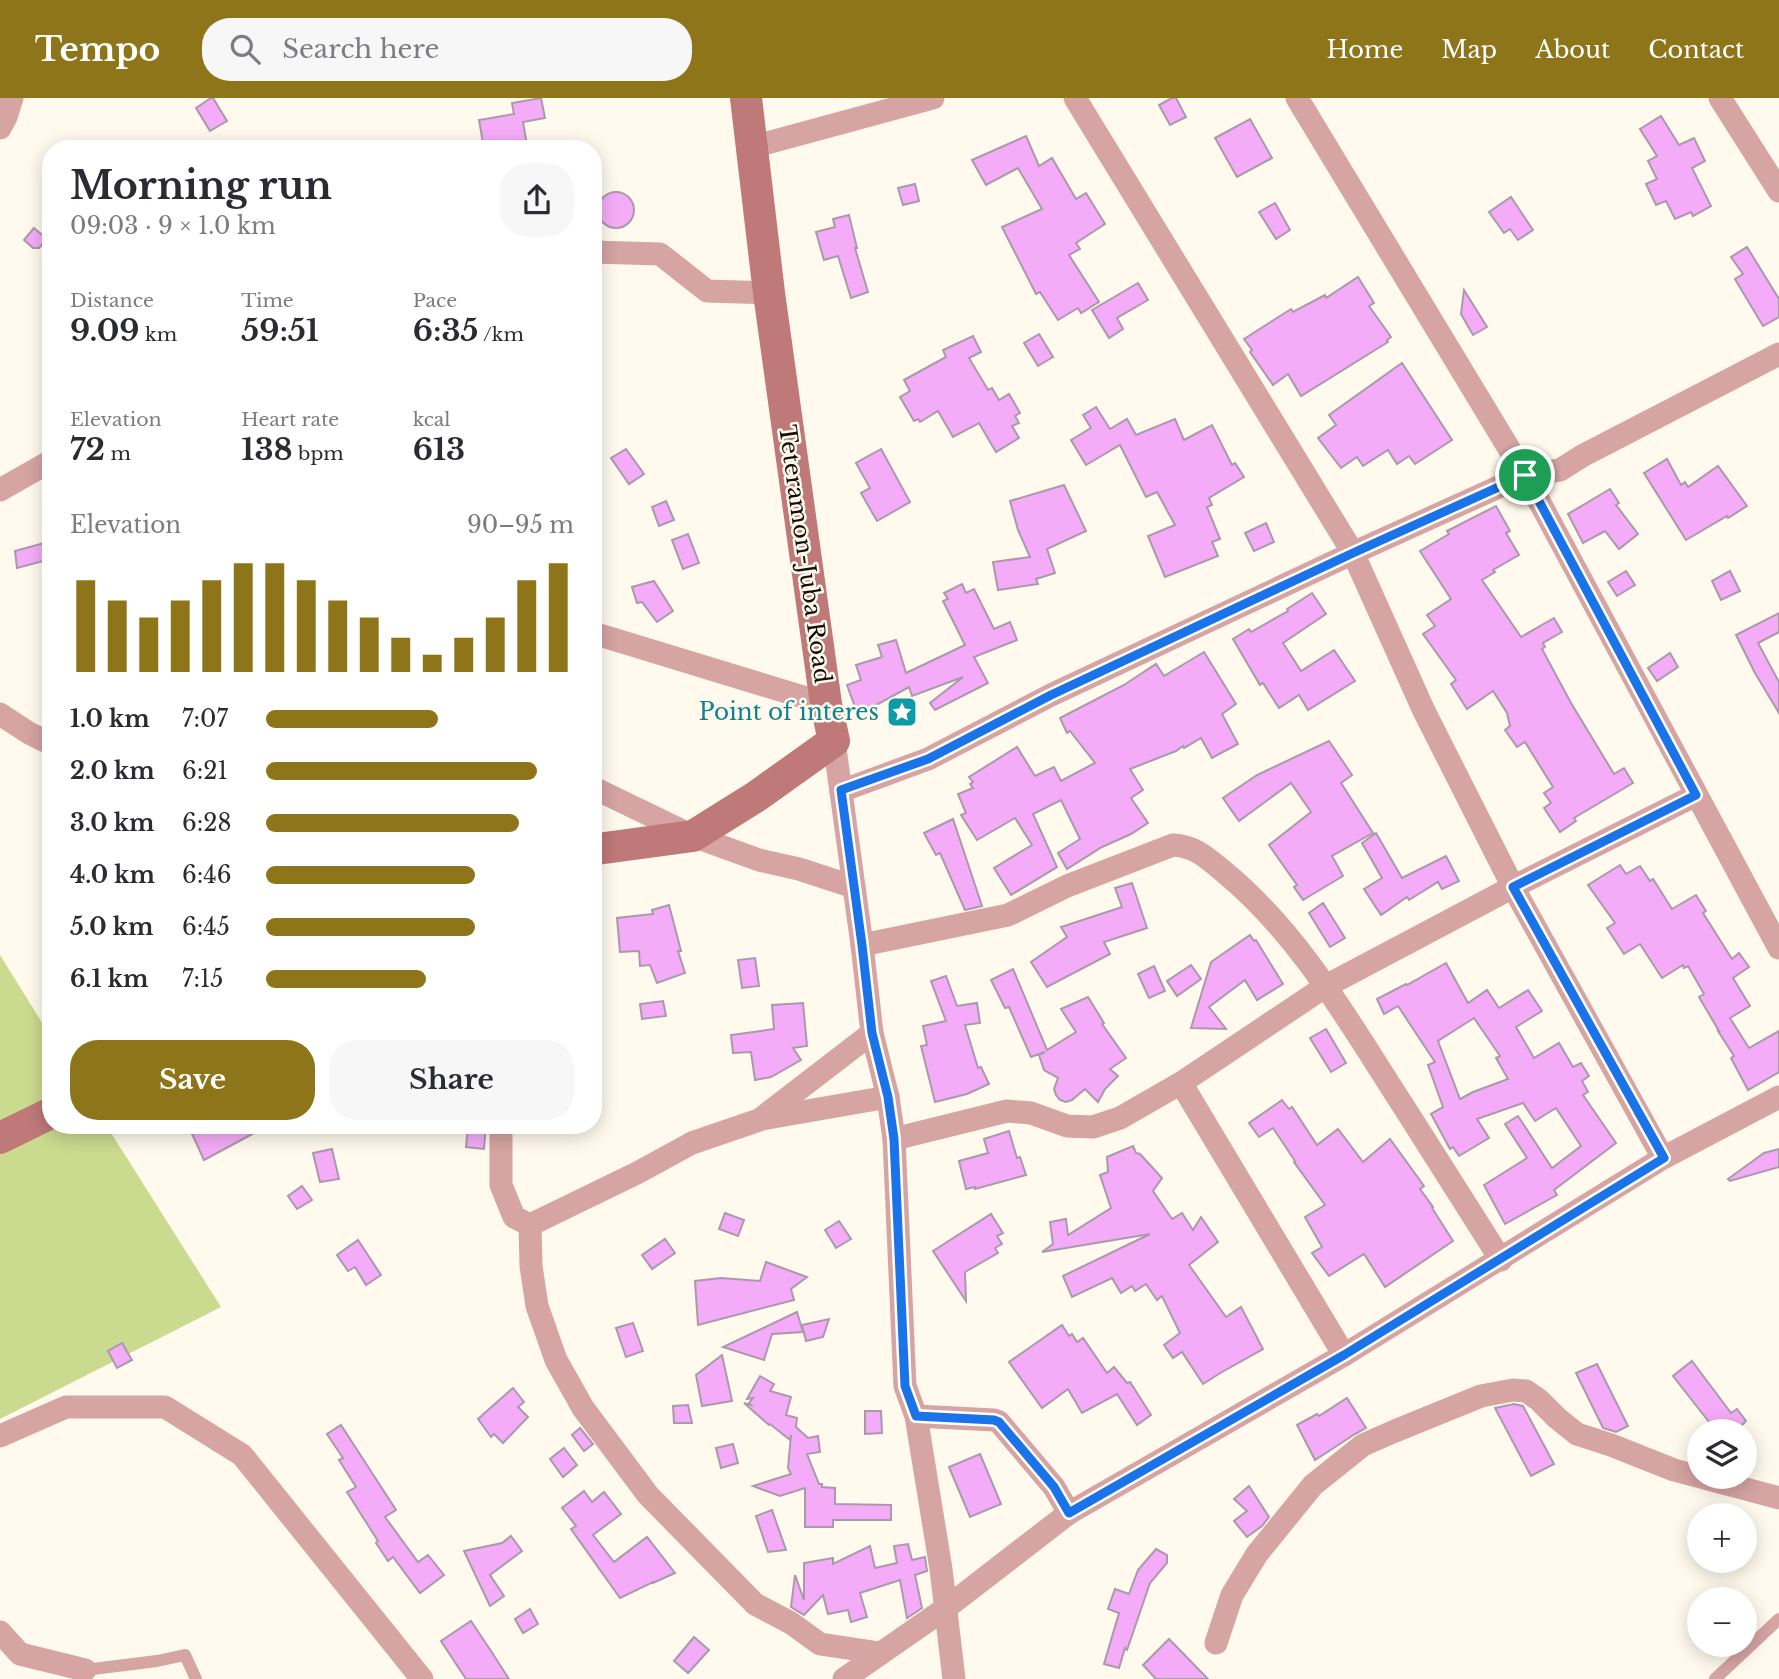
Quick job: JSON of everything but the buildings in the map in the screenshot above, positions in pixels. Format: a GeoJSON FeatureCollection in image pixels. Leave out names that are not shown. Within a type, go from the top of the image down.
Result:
{"type":"FeatureCollection","features":[{"type":"Feature","properties":{"kind":"street"},"geometry":{"type":"LineString","coordinates":[[0,128],[12,98]]}},
{"type":"Feature","properties":{"kind":"street","name":"Teteramon-Juba Road"},"geometry":{"type":"LineString","coordinates":[[746,98],[769,293],[826,704],[834,741]]}},
{"type":"Feature","properties":{"kind":"street"},"geometry":{"type":"LineString","coordinates":[[752,147],[933,98]]}},
{"type":"Feature","properties":{"kind":"street"},"geometry":{"type":"LineString","coordinates":[[1075,98],[1353,553],[1424,711],[1513,887],[1664,1158]]}},
{"type":"Feature","properties":{"kind":"street"},"geometry":{"type":"LineString","coordinates":[[1297,98],[1525,475],[1779,948]]}},
{"type":"Feature","properties":{"kind":"street"},"geometry":{"type":"LineString","coordinates":[[1720,98],[1779,191]]}},
{"type":"Feature","properties":{"kind":"street"},"geometry":{"type":"LineString","coordinates":[[602,252],[660,254],[707,291],[769,293]]}},
{"type":"Feature","properties":{"kind":"street"},"geometry":{"type":"LineString","coordinates":[[841,790],[928,759],[1051,695],[1525,475],[1560,470],[1779,354]]}},
{"type":"Feature","properties":{"kind":"street"},"geometry":{"type":"LineString","coordinates":[[0,490],[42,466]]}},
{"type":"Feature","properties":{"kind":"street"},"geometry":{"type":"LineString","coordinates":[[602,636],[826,704]]}},
{"type":"Feature","properties":{"kind":"street"},"geometry":{"type":"LineString","coordinates":[[0,714],[42,740]]}},
{"type":"Feature","properties":{"kind":"street"},"geometry":{"type":"LineString","coordinates":[[602,850],[693,836],[757,796],[834,741],[872,1033],[888,1097],[894,1139],[905,1386],[916,1416],[946,1608],[954,1679]]}},
{"type":"Feature","properties":{"kind":"street"},"geometry":{"type":"LineString","coordinates":[[602,792],[693,836],[759,860],[799,869],[854,887]]}},
{"type":"Feature","properties":{"kind":"street"},"geometry":{"type":"LineString","coordinates":[[894,1139],[1007,1111],[1031,1113],[1068,1126],[1093,1127],[1120,1118],[1181,1083],[1326,986],[1513,887],[1696,795]]}},
{"type":"Feature","properties":{"kind":"street"},"geometry":{"type":"LineString","coordinates":[[862,945],[1008,915],[1067,886],[1173,845],[1187,846],[1249,892],[1289,937],[1326,986],[1502,1259]]}},
{"type":"Feature","properties":{"kind":"street"},"geometry":{"type":"LineString","coordinates":[[759,1120],[872,1033]]}},
{"type":"Feature","properties":{"kind":"street"},"geometry":{"type":"LineString","coordinates":[[1181,1083],[1344,1355]]}},
{"type":"Feature","properties":{"kind":"street"},"geometry":{"type":"LineString","coordinates":[[530,1225],[692,1143],[759,1120],[888,1097]]}},
{"type":"Feature","properties":{"kind":"street"},"geometry":{"type":"LineString","coordinates":[[844,1679],[946,1608],[1069,1513],[1344,1355],[1664,1158],[1779,1097]]}},
{"type":"Feature","properties":{"kind":"street"},"geometry":{"type":"LineString","coordinates":[[0,1138],[42,1117]]}},
{"type":"Feature","properties":{"kind":"street"},"geometry":{"type":"LineString","coordinates":[[501,1134],[501,1185],[514,1217],[530,1225]]}},
{"type":"Feature","properties":{"kind":"street"},"geometry":{"type":"LineString","coordinates":[[530,1225],[531,1266],[537,1306],[556,1360],[583,1408],[648,1495],[755,1604],[792,1623],[820,1644],[880,1653]]}},
{"type":"Feature","properties":{"kind":"street"},"geometry":{"type":"LineString","coordinates":[[1216,1643],[1232,1595],[1257,1554],[1312,1485],[1363,1445],[1481,1396],[1513,1390],[1526,1391],[1539,1399],[1577,1434],[1611,1444],[1674,1471],[1779,1498]]}},
{"type":"Feature","properties":{"kind":"street"},"geometry":{"type":"LineString","coordinates":[[0,1436],[66,1407],[165,1407],[242,1455],[422,1679]]}},
{"type":"Feature","properties":{"kind":"street"},"geometry":{"type":"LineString","coordinates":[[916,1416],[999,1422],[1054,1487],[1069,1513]]}},
{"type":"Feature","properties":{"kind":"street"},"geometry":{"type":"LineString","coordinates":[[0,1632],[20,1654],[85,1670]]}},
{"type":"Feature","properties":{"kind":"lane"},"geometry":{"type":"LineString","coordinates":[[1715,1679],[1779,1619]]}},
{"type":"Feature","properties":{"kind":"lane"},"geometry":{"type":"LineString","coordinates":[[85,1670],[185,1655],[196,1679]]}},
{"type":"Feature","properties":{"kind":"green space"},"geometry":{"type":"Polygon","coordinates":[[[0,955],[42,1023],[42,1134],[112,1134],[221,1307],[0,1419],[0,955]]]}},
{"type":"Feature","properties":{"kind":"place","name":"Point of interes"},"geometry":{"type":"Point","coordinates":[902,712]}},
{"type":"Feature","properties":{"kind":"route"},"geometry":{"type":"LineString","coordinates":[[1525,475],[1696,795],[1513,887],[1664,1158],[1344,1355],[1069,1513],[1054,1487],[999,1422],[916,1416],[905,1386],[894,1139],[888,1097],[872,1033],[841,790],[928,759],[1051,695],[1525,475]]}}]}
